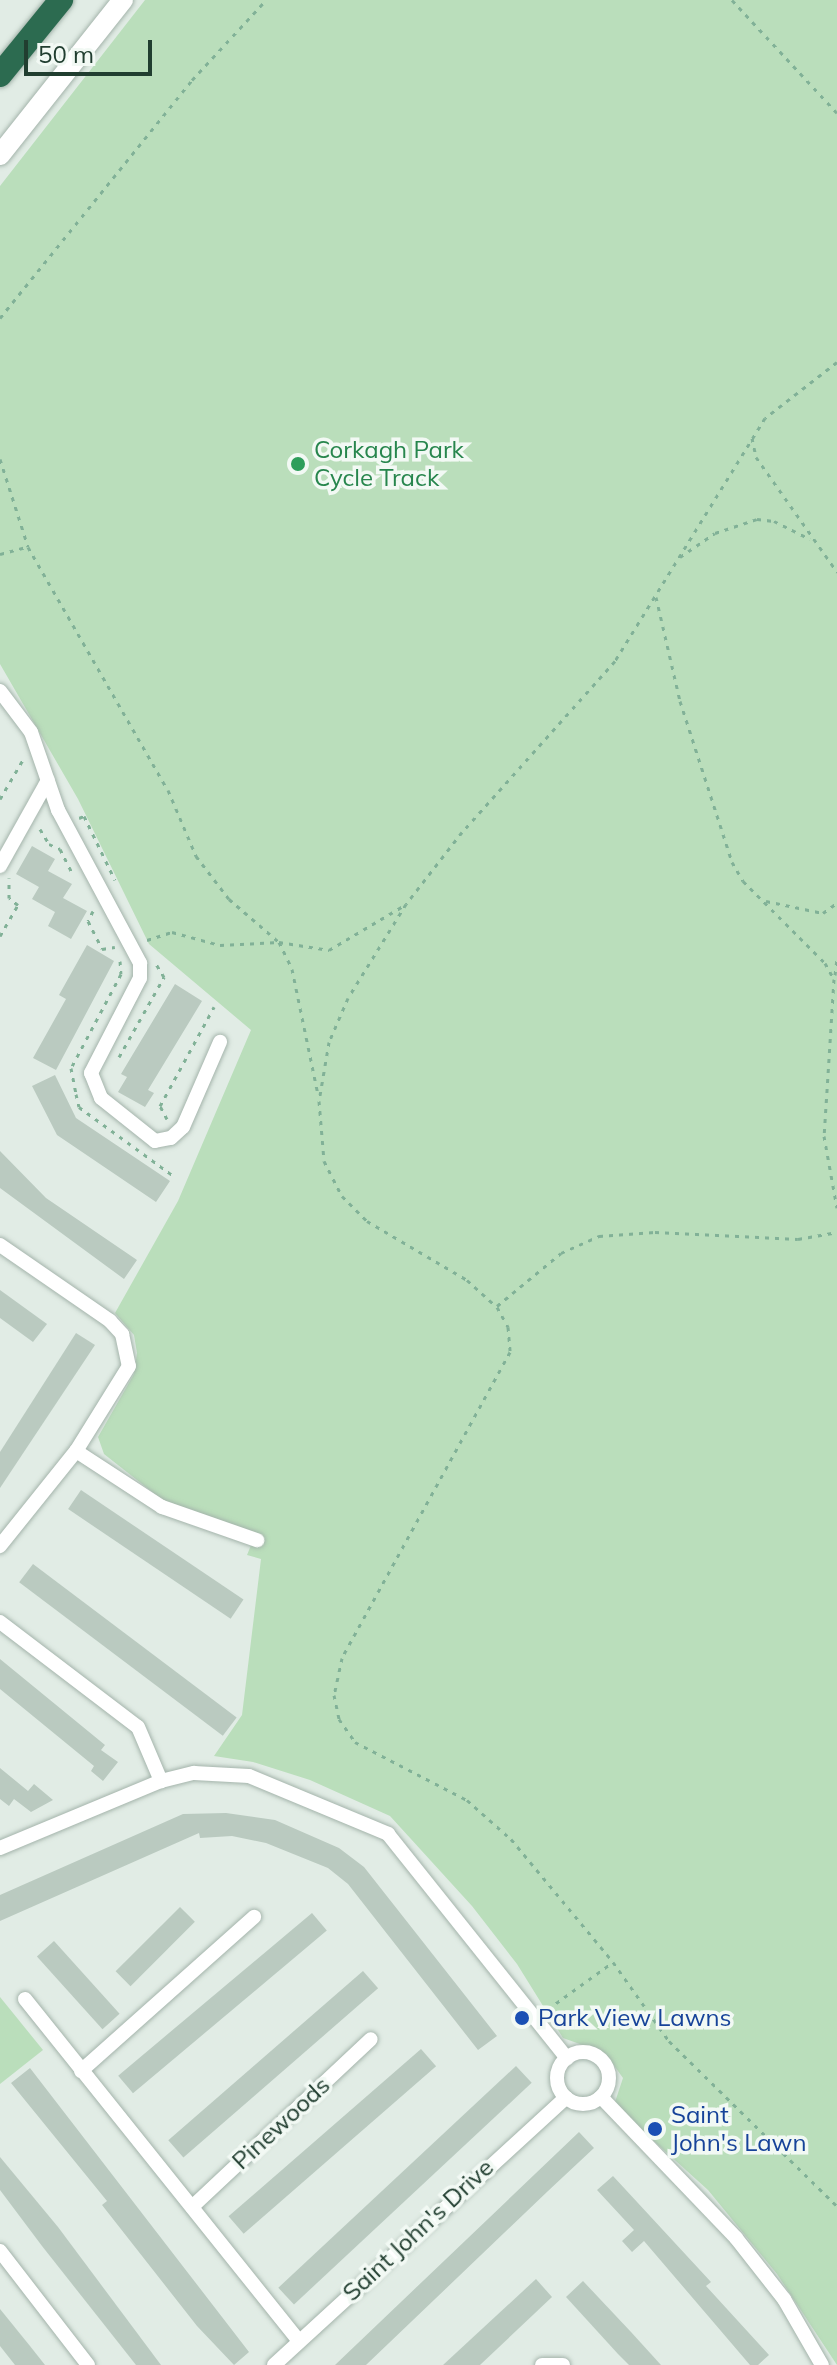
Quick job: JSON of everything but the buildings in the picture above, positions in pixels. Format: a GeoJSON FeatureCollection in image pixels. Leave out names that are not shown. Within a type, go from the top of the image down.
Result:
{"type":"FeatureCollection","features":[{"type":"Feature","properties":{"kind":"highway"},"geometry":{"type":"LineString","coordinates":[[0,75],[61,0]]}},
{"type":"Feature","properties":{"kind":"street"},"geometry":{"type":"LineString","coordinates":[[0,155],[123,0]]}},
{"type":"Feature","properties":{"kind":"street"},"geometry":{"type":"LineString","coordinates":[[0,691],[31,732],[69,832],[140,963],[140,978],[91,1073],[101,1098],[155,1141],[171,1138],[183,1127],[220,1042]]}},
{"type":"Feature","properties":{"kind":"street"},"geometry":{"type":"LineString","coordinates":[[4,871],[48,780]]}},
{"type":"Feature","properties":{"kind":"street"},"geometry":{"type":"LineString","coordinates":[[0,1245],[110,1321],[128,1349],[129,1366],[76,1451],[0,1546]]}},
{"type":"Feature","properties":{"kind":"street"},"geometry":{"type":"LineString","coordinates":[[76,1451],[162,1507],[257,1540]]}},
{"type":"Feature","properties":{"kind":"street"},"geometry":{"type":"LineString","coordinates":[[0,1622],[138,1727],[161,1781]]}},
{"type":"Feature","properties":{"kind":"street"},"geometry":{"type":"LineString","coordinates":[[0,1848],[161,1781],[178,1777],[249,1776],[388,1834],[567,2058]]}},
{"type":"Feature","properties":{"kind":"street"},"geometry":{"type":"LineString","coordinates":[[81,2071],[254,1917]]}},
{"type":"Feature","properties":{"kind":"street"},"geometry":{"type":"LineString","coordinates":[[25,1999],[299,2341]]}},
{"type":"Feature","properties":{"kind":"street","name":"Pinewoods"},"geometry":{"type":"LineString","coordinates":[[192,2207],[371,2039]]}},
{"type":"Feature","properties":{"kind":"street"},"geometry":{"type":"LineString","coordinates":[[583,2052],[605,2065],[609,2082],[601,2097],[587,2104],[566,2097],[557,2082],[567,2058],[583,2052]]}},
{"type":"Feature","properties":{"kind":"street","name":"Saint John's Drive"},"geometry":{"type":"LineString","coordinates":[[274,2365],[566,2097]]}},
{"type":"Feature","properties":{"kind":"street"},"geometry":{"type":"LineString","coordinates":[[601,2097],[736,2238],[784,2299],[822,2365]]}},
{"type":"Feature","properties":{"kind":"street"},"geometry":{"type":"LineString","coordinates":[[0,2251],[88,2365]]}},
{"type":"Feature","properties":{"kind":"street"},"geometry":{"type":"LineString","coordinates":[[542,2365],[563,2365]]}},
{"type":"Feature","properties":{"kind":"path"},"geometry":{"type":"LineString","coordinates":[[0,318],[183,92],[266,0]]}},
{"type":"Feature","properties":{"kind":"path"},"geometry":{"type":"LineString","coordinates":[[732,0],[837,113]]}},
{"type":"Feature","properties":{"kind":"path"},"geometry":{"type":"LineString","coordinates":[[319,1101],[329,1042],[348,998],[406,904],[462,832],[615,661],[752,438],[790,395],[837,362]]}},
{"type":"Feature","properties":{"kind":"path"},"geometry":{"type":"LineString","coordinates":[[752,438],[756,457],[836,570]]}},
{"type":"Feature","properties":{"kind":"path"},"geometry":{"type":"LineString","coordinates":[[0,459],[28,547],[168,790],[196,856],[229,899],[279,942],[301,998],[319,1101],[324,1161],[342,1196],[367,1221],[467,1280],[497,1307],[508,1327],[510,1352],[342,1658],[334,1695],[339,1719],[355,1742],[467,1800],[511,1839],[613,1962],[669,2041],[837,2206]]}},
{"type":"Feature","properties":{"kind":"path"},"geometry":{"type":"LineString","coordinates":[[677,559],[715,533],[757,519],[813,541]]}},
{"type":"Feature","properties":{"kind":"path"},"geometry":{"type":"LineString","coordinates":[[0,554],[28,547]]}},
{"type":"Feature","properties":{"kind":"path"},"geometry":{"type":"LineString","coordinates":[[656,597],[685,716],[722,834],[743,881],[766,901],[834,979]]}},
{"type":"Feature","properties":{"kind":"path"},"geometry":{"type":"LineString","coordinates":[[0,799],[28,753]]}},
{"type":"Feature","properties":{"kind":"path"},"geometry":{"type":"LineString","coordinates":[[30,837],[37,824],[75,875]]}},
{"type":"Feature","properties":{"kind":"path"},"geometry":{"type":"LineString","coordinates":[[0,936],[18,905],[9,898],[4,871]]}},
{"type":"Feature","properties":{"kind":"path"},"geometry":{"type":"LineString","coordinates":[[88,901],[94,913],[88,921],[102,949],[115,947],[121,974],[71,1068],[79,1107],[175,1177]]}},
{"type":"Feature","properties":{"kind":"path"},"geometry":{"type":"LineString","coordinates":[[766,901],[823,913],[837,903]]}},
{"type":"Feature","properties":{"kind":"path"},"geometry":{"type":"LineString","coordinates":[[144,942],[172,932],[220,945],[279,942],[329,950],[406,904]]}},
{"type":"Feature","properties":{"kind":"path"},"geometry":{"type":"LineString","coordinates":[[837,959],[824,1136],[837,1208]]}},
{"type":"Feature","properties":{"kind":"path"},"geometry":{"type":"LineString","coordinates":[[497,1307],[561,1253],[599,1236],[655,1232],[798,1239],[837,1232]]}},
{"type":"Feature","properties":{"kind":"path"},"geometry":{"type":"LineString","coordinates":[[544,2012],[613,1962]]}},
{"type":"Feature","properties":{"kind":"green space"},"geometry":{"type":"Polygon","coordinates":[[[145,0],[837,0],[837,2365],[777,2274],[708,2190],[614,2105],[623,2078],[605,2053],[563,2038],[517,1964],[472,1906],[390,1816],[310,1780],[253,1762],[214,1756],[242,1715],[261,1559],[247,1555],[256,1533],[165,1502],[104,1454],[98,1437],[134,1374],[137,1353],[134,1335],[115,1313],[178,1201],[251,1030],[149,944],[78,799],[0,664],[0,186],[145,0]]]}},
{"type":"Feature","properties":{"kind":"green space"},"geometry":{"type":"Polygon","coordinates":[[[0,1997],[43,2050],[0,2084],[0,1997]]]}},
{"type":"Feature","properties":{"kind":"place","name":"Corkagh Park Cycle Track"},"geometry":{"type":"Point","coordinates":[298,464]}},
{"type":"Feature","properties":{"kind":"place","name":"Park View Lawns"},"geometry":{"type":"Point","coordinates":[522,2018]}},
{"type":"Feature","properties":{"kind":"place","name":"Saint John's Lawn"},"geometry":{"type":"Point","coordinates":[655,2129]}}]}
